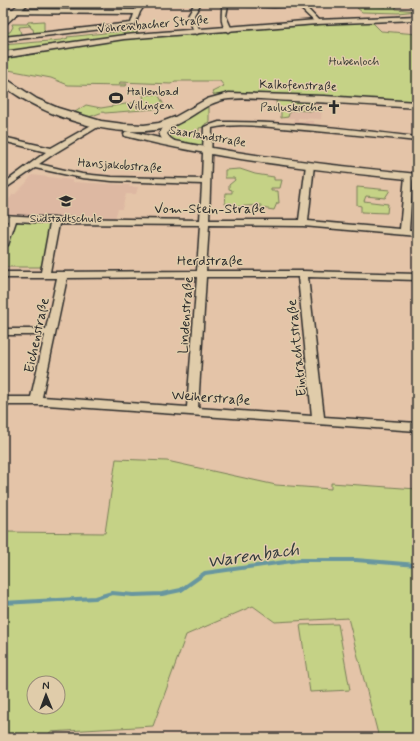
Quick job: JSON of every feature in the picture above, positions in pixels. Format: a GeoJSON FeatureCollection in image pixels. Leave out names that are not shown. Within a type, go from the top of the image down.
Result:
{"type":"FeatureCollection","features":[{"type":"Feature","properties":{"kind":"street"},"geometry":{"type":"LineString","coordinates":[[3,22],[24,3]]}},
{"type":"Feature","properties":{"kind":"street"},"geometry":{"type":"LineString","coordinates":[[3,39],[133,24],[137,12],[143,3]]}},
{"type":"Feature","properties":{"kind":"street"},"geometry":{"type":"LineString","coordinates":[[197,32],[191,15],[198,3]]}},
{"type":"Feature","properties":{"kind":"street"},"geometry":{"type":"LineString","coordinates":[[229,30],[223,16],[226,3],[266,5],[322,3]]}},
{"type":"Feature","properties":{"kind":"street"},"geometry":{"type":"LineString","coordinates":[[413,3],[417,4]]}},
{"type":"Feature","properties":{"kind":"street"},"geometry":{"type":"LineString","coordinates":[[300,4],[317,22]]}},
{"type":"Feature","properties":{"kind":"street"},"geometry":{"type":"LineString","coordinates":[[3,11],[137,12]]}},
{"type":"Feature","properties":{"kind":"street","name":"Vöhrenbacher Straße"},"geometry":{"type":"LineString","coordinates":[[3,56],[124,37],[317,22],[417,18]]}},
{"type":"Feature","properties":{"kind":"street","name":"Kalkofenstraße"},"geometry":{"type":"LineString","coordinates":[[3,80],[27,98],[58,110],[116,127],[144,129],[160,126],[183,117]]}},
{"type":"Feature","properties":{"kind":"street","name":"Saarlandstraße"},"geometry":{"type":"LineString","coordinates":[[3,88],[25,102],[95,126],[176,145],[310,165],[413,176]]}},
{"type":"Feature","properties":{"kind":"street","name":"Kalkofenstraße"},"geometry":{"type":"LineString","coordinates":[[176,145],[164,137],[163,131],[212,99],[230,96],[310,98],[417,105]]}},
{"type":"Feature","properties":{"kind":"street","name":"Lindenstraße"},"geometry":{"type":"LineString","coordinates":[[192,411],[202,273],[209,125],[214,123],[265,125],[417,139]]}},
{"type":"Feature","properties":{"kind":"street"},"geometry":{"type":"LineString","coordinates":[[3,188],[6,181],[52,151],[95,126]]}},
{"type":"Feature","properties":{"kind":"street"},"geometry":{"type":"LineString","coordinates":[[3,139],[52,151]]}},
{"type":"Feature","properties":{"kind":"street","name":"Hansjakobstraße"},"geometry":{"type":"LineString","coordinates":[[32,165],[82,176],[112,179],[207,182]]}},
{"type":"Feature","properties":{"kind":"street"},"geometry":{"type":"LineString","coordinates":[[303,223],[310,165]]}},
{"type":"Feature","properties":{"kind":"street"},"geometry":{"type":"LineString","coordinates":[[404,231],[413,176]]}},
{"type":"Feature","properties":{"kind":"street","name":"Vom-Stein-Straße"},"geometry":{"type":"LineString","coordinates":[[3,218],[56,221],[303,223],[417,233]]}},
{"type":"Feature","properties":{"kind":"street"},"geometry":{"type":"LineString","coordinates":[[3,245],[13,219]]}},
{"type":"Feature","properties":{"kind":"street"},"geometry":{"type":"LineString","coordinates":[[45,275],[56,221]]}},
{"type":"Feature","properties":{"kind":"street","name":"Herdstraße"},"geometry":{"type":"LineString","coordinates":[[3,275],[202,273],[303,274],[417,278]]}},
{"type":"Feature","properties":{"kind":"street","name":"Eichenstraße"},"geometry":{"type":"LineString","coordinates":[[36,401],[63,274]]}},
{"type":"Feature","properties":{"kind":"street","name":"Eintrachtstraße"},"geometry":{"type":"LineString","coordinates":[[303,274],[318,419]]}},
{"type":"Feature","properties":{"kind":"street"},"geometry":{"type":"LineString","coordinates":[[3,332],[51,332]]}},
{"type":"Feature","properties":{"kind":"street","name":"Weiherstraße"},"geometry":{"type":"LineString","coordinates":[[3,401],[36,401],[318,419],[417,427]]}},
{"type":"Feature","properties":{"kind":"shaded area"},"geometry":{"type":"Polygon","coordinates":[[[276,99],[321,101],[319,110],[322,110],[321,119],[298,118],[298,121],[314,121],[314,125],[293,123],[294,118],[281,118],[281,111],[277,111],[276,99]]]}},
{"type":"Feature","properties":{"kind":"shaded area","name":"Südstadtschule"},"geometry":{"type":"Polygon","coordinates":[[[32,175],[72,180],[72,182],[130,185],[129,187],[138,187],[136,194],[126,194],[122,209],[118,209],[115,218],[3,216],[3,208],[13,194],[15,194],[26,183],[32,175]]]}},
{"type":"Feature","properties":{"kind":"green space"},"geometry":{"type":"Polygon","coordinates":[[[386,3],[397,7],[395,8],[396,9],[417,11],[398,13],[362,12],[357,8],[369,7],[367,5],[386,7],[381,4],[386,3]]]}},
{"type":"Feature","properties":{"kind":"green space"},"geometry":{"type":"Polygon","coordinates":[[[44,21],[44,29],[47,33],[34,34],[33,29],[30,25],[28,24],[30,26],[19,27],[21,34],[25,36],[3,37],[3,33],[10,32],[13,27],[12,24],[27,24],[28,22],[44,21]]]}},
{"type":"Feature","properties":{"kind":"green space","name":"Hubenloch"},"geometry":{"type":"Polygon","coordinates":[[[371,21],[381,31],[417,34],[417,103],[336,98],[332,96],[245,93],[214,95],[212,92],[224,86],[220,81],[175,81],[171,84],[120,82],[119,84],[127,84],[126,86],[68,85],[51,78],[3,69],[3,61],[10,58],[120,39],[371,21]]]}},
{"type":"Feature","properties":{"kind":"green space"},"geometry":{"type":"Polygon","coordinates":[[[134,30],[139,33],[3,53],[3,45],[61,40],[68,38],[67,37],[134,30]]]}},
{"type":"Feature","properties":{"kind":"green space"},"geometry":{"type":"Polygon","coordinates":[[[158,94],[164,105],[155,109],[103,112],[89,117],[75,112],[86,105],[101,108],[144,101],[143,95],[158,94]]]}},
{"type":"Feature","properties":{"kind":"green space"},"geometry":{"type":"Polygon","coordinates":[[[276,99],[314,101],[313,111],[290,110],[288,117],[281,118],[281,111],[277,111],[276,99]]]}},
{"type":"Feature","properties":{"kind":"green space"},"geometry":{"type":"Polygon","coordinates":[[[209,103],[209,122],[205,124],[205,127],[199,128],[199,138],[204,140],[204,144],[195,146],[190,145],[166,136],[167,129],[209,103]]]}},
{"type":"Feature","properties":{"kind":"green space"},"geometry":{"type":"Polygon","coordinates":[[[240,169],[255,174],[274,177],[274,180],[282,180],[280,188],[271,188],[271,191],[278,191],[279,203],[277,203],[274,210],[261,208],[261,205],[233,207],[232,204],[225,204],[226,193],[232,193],[232,190],[229,189],[229,185],[235,180],[234,178],[225,178],[225,170],[240,169]]]}},
{"type":"Feature","properties":{"kind":"green space"},"geometry":{"type":"Polygon","coordinates":[[[357,187],[390,190],[385,198],[366,196],[364,201],[388,204],[387,213],[361,212],[361,206],[357,205],[357,187]]]}},
{"type":"Feature","properties":{"kind":"green space"},"geometry":{"type":"Polygon","coordinates":[[[16,222],[52,223],[44,261],[40,267],[3,267],[3,257],[16,222]]]}},
{"type":"Feature","properties":{"kind":"green space"},"geometry":{"type":"Polygon","coordinates":[[[116,459],[167,461],[276,485],[331,489],[331,483],[417,489],[417,738],[379,738],[348,618],[275,622],[253,606],[186,635],[153,726],[50,732],[48,738],[3,738],[3,532],[105,533],[116,459]]]}},
{"type":"Feature","properties":{"kind":"green space"},"geometry":{"type":"Polygon","coordinates":[[[338,624],[350,690],[310,692],[300,625],[338,624]]]}},
{"type":"Feature","properties":{"kind":"waterway","name":"Warenbach"},"geometry":{"type":"LineString","coordinates":[[3,603],[95,598],[112,593],[133,595],[162,594],[181,590],[205,573],[299,560],[356,560],[417,565]]}},
{"type":"Feature","properties":{"kind":"place","name":"Hallenbad Villingen"},"geometry":{"type":"Point","coordinates":[116,98]}},
{"type":"Feature","properties":{"kind":"place","name":"Pauluskirche"},"geometry":{"type":"Point","coordinates":[334,107]}},
{"type":"Feature","properties":{"kind":"place","name":"Südstadtschule"},"geometry":{"type":"Point","coordinates":[66,201]}}]}
